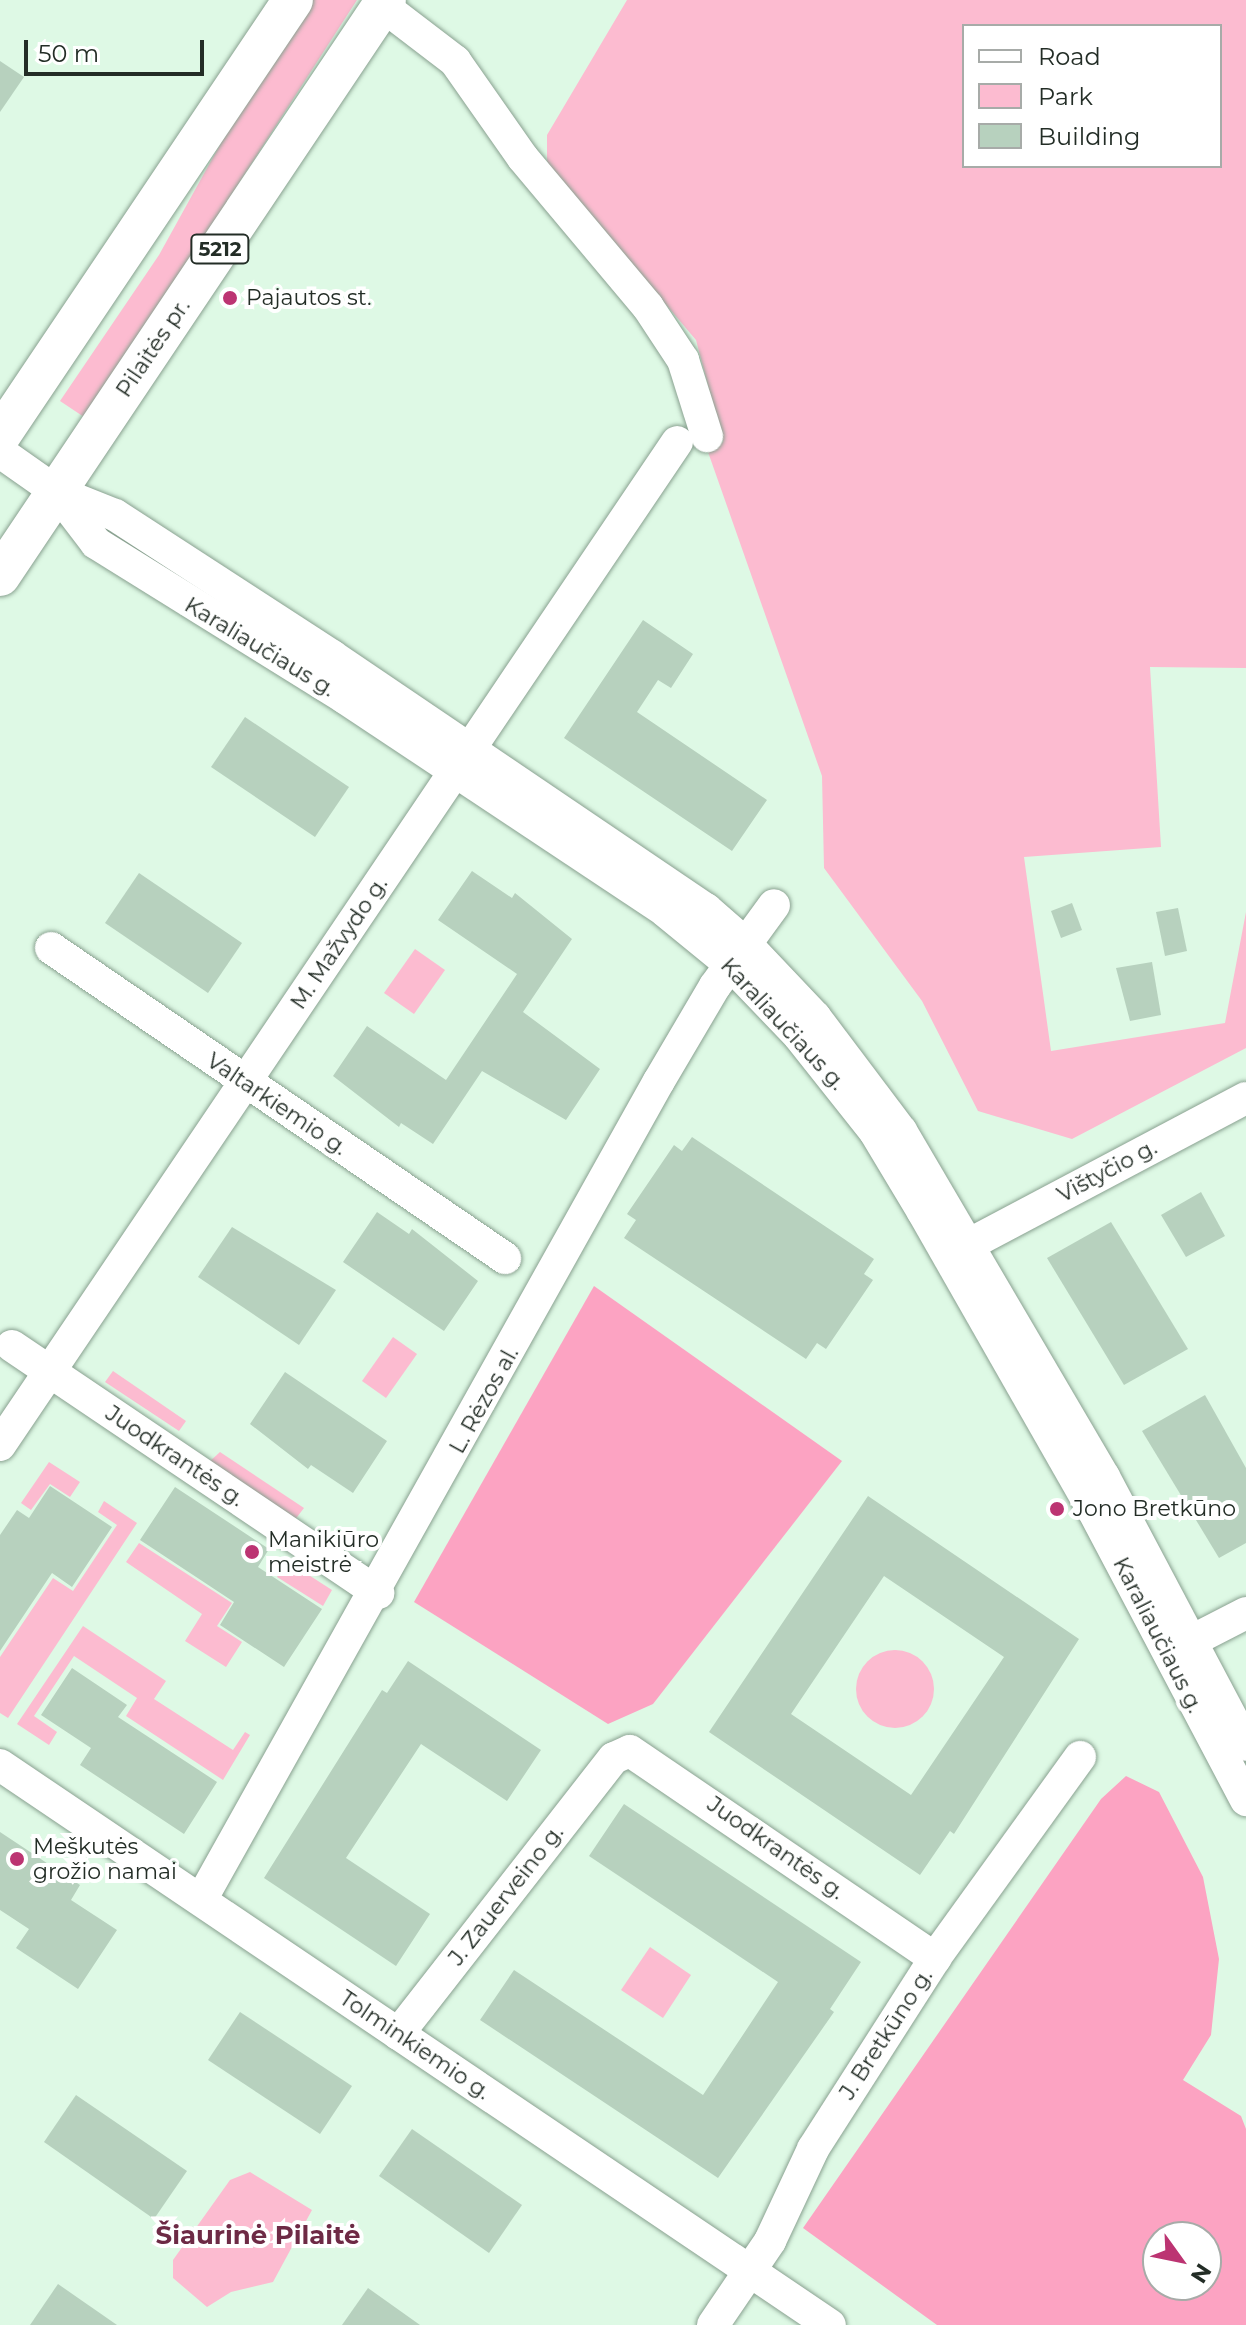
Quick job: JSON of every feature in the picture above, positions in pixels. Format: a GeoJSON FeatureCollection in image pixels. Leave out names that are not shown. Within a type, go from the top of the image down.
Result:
{"type":"FeatureCollection","features":[{"type":"Feature","properties":{"kind":"main road"},"geometry":{"type":"LineString","coordinates":[[0,436],[293,0]]}},
{"type":"Feature","properties":{"kind":"main road","name":"Pilaitės pr."},"geometry":{"type":"LineString","coordinates":[[0,576],[385,3]]}},
{"type":"Feature","properties":{"kind":"street","name":"M. Mažvydo g."},"geometry":{"type":"LineString","coordinates":[[0,1445],[462,760],[692,439],[683,360],[648,307],[523,158],[455,61],[385,3]]}},
{"type":"Feature","properties":{"kind":"street","name":"Karaliaučiaus g."},"geometry":{"type":"LineString","coordinates":[[0,452],[57,492],[115,515],[462,760],[665,911],[738,954],[873,1090],[968,1245],[1181,1646],[1246,1800]]}},
{"type":"Feature","properties":{"kind":"street","name":"L. Rėzos al."},"geometry":{"type":"LineString","coordinates":[[201,1900],[378,1593],[659,1081],[738,954],[774,905]]}},
{"type":"Feature","properties":{"kind":"street","name":"Valtarkiemio g."},"geometry":{"type":"LineString","coordinates":[[51,948],[505,1258]]}},
{"type":"Feature","properties":{"kind":"street","name":"Karaliaučiaus g."},"geometry":{"type":"LineString","coordinates":[[738,954],[875,1132],[1181,1646],[1246,1745]]}},
{"type":"Feature","properties":{"kind":"street","name":"Vištyčio g."},"geometry":{"type":"LineString","coordinates":[[968,1245],[1246,1098]]}},
{"type":"Feature","properties":{"kind":"street","name":"Juodkrantės g."},"geometry":{"type":"LineString","coordinates":[[12,1346],[378,1593]]}},
{"type":"Feature","properties":{"kind":"street"},"geometry":{"type":"LineString","coordinates":[[1181,1646],[1246,1613]]}},
{"type":"Feature","properties":{"kind":"street","name":"Juodkrantės g."},"geometry":{"type":"LineString","coordinates":[[614,1758],[637,1752],[935,1958]]}},
{"type":"Feature","properties":{"kind":"street","name":"J. Bretkūno g."},"geometry":{"type":"LineString","coordinates":[[713,2325],[749,2271],[813,2149],[935,1958],[1080,1757]]}},
{"type":"Feature","properties":{"kind":"street","name":"J. Zauerveino g."},"geometry":{"type":"LineString","coordinates":[[398,2034],[614,1758]]}},
{"type":"Feature","properties":{"kind":"street","name":"Tolminkiemio g."},"geometry":{"type":"LineString","coordinates":[[0,1765],[830,2325]]}},
{"type":"Feature","properties":{"kind":"green space"},"geometry":{"type":"Polygon","coordinates":[[[313,0],[357,0],[87,419],[60,401],[159,255],[232,123],[313,0]]]}},
{"type":"Feature","properties":{"kind":"green space"},"geometry":{"type":"Polygon","coordinates":[[[627,0],[1246,0],[1246,668],[1150,667],[1161,847],[1024,857],[1051,1051],[1225,1023],[1246,912],[1246,1048],[1072,1139],[978,1111],[922,1001],[824,868],[822,776],[708,452],[723,442],[696,340],[547,164],[547,135],[627,0]]]}},
{"type":"Feature","properties":{"kind":"green space"},"geometry":{"type":"Polygon","coordinates":[[[415,949],[445,970],[414,1014],[384,993],[415,949]]]}},
{"type":"Feature","properties":{"kind":"green space"},"geometry":{"type":"Polygon","coordinates":[[[393,1337],[417,1354],[386,1398],[362,1381],[393,1337]]]}},
{"type":"Feature","properties":{"kind":"green space"},"geometry":{"type":"Polygon","coordinates":[[[113,1371],[186,1421],[179,1431],[105,1382],[113,1371]]]}},
{"type":"Feature","properties":{"kind":"green space"},"geometry":{"type":"Polygon","coordinates":[[[220,1452],[304,1508],[294,1521],[208,1463],[220,1452]]]}},
{"type":"Feature","properties":{"kind":"green space"},"geometry":{"type":"Polygon","coordinates":[[[49,1462],[80,1482],[70,1497],[50,1484],[31,1510],[21,1503],[49,1462]]]}},
{"type":"Feature","properties":{"kind":"green space"},"geometry":{"type":"Polygon","coordinates":[[[104,1501],[137,1523],[8,1718],[0,1713],[0,1657],[53,1578],[73,1591],[117,1525],[98,1512],[104,1501]]]}},
{"type":"Feature","properties":{"kind":"green space"},"geometry":{"type":"Polygon","coordinates":[[[139,1543],[232,1603],[217,1626],[242,1642],[226,1667],[185,1641],[202,1614],[126,1562],[139,1543]]]}},
{"type":"Feature","properties":{"kind":"green space"},"geometry":{"type":"Polygon","coordinates":[[[287,1561],[332,1590],[323,1606],[277,1577],[287,1561]]]}},
{"type":"Feature","properties":{"kind":"green space"},"geometry":{"type":"Polygon","coordinates":[[[83,1626],[166,1681],[154,1699],[233,1750],[245,1732],[250,1735],[223,1780],[126,1716],[137,1698],[74,1656],[34,1716],[57,1732],[49,1745],[17,1724],[83,1626]]]}},
{"type":"Feature","properties":{"kind":"green space"},"geometry":{"type":"Polygon","coordinates":[[[895,1650],[910,1653],[927,1667],[934,1689],[931,1704],[917,1721],[895,1728],[880,1725],[863,1711],[856,1689],[859,1674],[873,1657],[895,1650]]]}},
{"type":"Feature","properties":{"kind":"green space"},"geometry":{"type":"Polygon","coordinates":[[[650,1947],[691,1975],[663,2018],[621,1990],[650,1947]]]}},
{"type":"Feature","properties":{"kind":"green space"},"geometry":{"type":"Polygon","coordinates":[[[250,2172],[312,2210],[273,2282],[231,2292],[207,2307],[173,2278],[173,2260],[230,2180],[250,2172]]]}},
{"type":"Feature","properties":{"kind":"shaded area"},"geometry":{"type":"Polygon","coordinates":[[[594,1286],[842,1461],[653,1704],[608,1724],[414,1602],[594,1286]]]}},
{"type":"Feature","properties":{"kind":"shaded area"},"geometry":{"type":"Polygon","coordinates":[[[1126,1776],[1159,1792],[1203,1877],[1219,1959],[1211,2035],[1183,2080],[1241,2116],[1246,2129],[1246,2325],[937,2325],[803,2228],[1101,1799],[1126,1776]]]}},
{"type":"Feature","properties":{"kind":"building"},"geometry":{"type":"Polygon","coordinates":[[[0,61],[24,77],[0,112],[0,61]]]}},
{"type":"Feature","properties":{"kind":"building"},"geometry":{"type":"Polygon","coordinates":[[[643,620],[693,654],[671,688],[658,680],[637,712],[767,800],[732,851],[564,738],[643,620]]]}},
{"type":"Feature","properties":{"kind":"building"},"geometry":{"type":"Polygon","coordinates":[[[245,717],[349,787],[315,837],[211,767],[245,717]]]}},
{"type":"Feature","properties":{"kind":"building"},"geometry":{"type":"Polygon","coordinates":[[[472,871],[512,898],[515,893],[572,939],[523,1012],[600,1069],[566,1120],[482,1071],[433,1144],[401,1123],[399,1127],[333,1076],[367,1026],[446,1080],[517,974],[438,920],[472,871]]]}},
{"type":"Feature","properties":{"kind":"building"},"geometry":{"type":"Polygon","coordinates":[[[139,873],[242,943],[208,993],[105,923],[139,873]]]}},
{"type":"Feature","properties":{"kind":"building"},"geometry":{"type":"Polygon","coordinates":[[[1072,903],[1082,930],[1061,938],[1051,911],[1072,903]]]}},
{"type":"Feature","properties":{"kind":"building"},"geometry":{"type":"Polygon","coordinates":[[[1178,908],[1187,951],[1165,956],[1156,912],[1178,908]]]}},
{"type":"Feature","properties":{"kind":"building"},"geometry":{"type":"Polygon","coordinates":[[[1152,962],[1161,1015],[1130,1021],[1116,968],[1152,962]]]}},
{"type":"Feature","properties":{"kind":"building"},"geometry":{"type":"Polygon","coordinates":[[[692,1137],[874,1259],[864,1274],[873,1280],[826,1349],[817,1343],[806,1359],[624,1238],[636,1220],[627,1214],[674,1145],[682,1151],[692,1137]]]}},
{"type":"Feature","properties":{"kind":"building"},"geometry":{"type":"Polygon","coordinates":[[[1201,1192],[1225,1236],[1186,1257],[1161,1215],[1201,1192]]]}},
{"type":"Feature","properties":{"kind":"building"},"geometry":{"type":"Polygon","coordinates":[[[377,1212],[409,1234],[412,1229],[478,1281],[444,1331],[343,1262],[377,1212]]]}},
{"type":"Feature","properties":{"kind":"building"},"geometry":{"type":"Polygon","coordinates":[[[1111,1222],[1188,1349],[1124,1385],[1047,1258],[1111,1222]]]}},
{"type":"Feature","properties":{"kind":"building"},"geometry":{"type":"Polygon","coordinates":[[[232,1227],[336,1290],[299,1345],[198,1277],[232,1227]]]}},
{"type":"Feature","properties":{"kind":"building"},"geometry":{"type":"Polygon","coordinates":[[[285,1372],[387,1441],[353,1493],[311,1465],[308,1469],[250,1424],[285,1372]]]}},
{"type":"Feature","properties":{"kind":"building"},"geometry":{"type":"Polygon","coordinates":[[[1205,1395],[1246,1468],[1246,1543],[1219,1558],[1142,1431],[1205,1395]]]}},
{"type":"Feature","properties":{"kind":"building"},"geometry":{"type":"Polygon","coordinates":[[[50,1486],[112,1527],[72,1587],[52,1573],[0,1651],[0,1535],[17,1510],[29,1518],[50,1486]]]}},
{"type":"Feature","properties":{"kind":"building"},"geometry":{"type":"Polygon","coordinates":[[[175,1487],[269,1549],[258,1567],[322,1609],[284,1667],[220,1625],[234,1602],[140,1540],[175,1487]]]}},
{"type":"Feature","properties":{"kind":"building"},"geometry":{"type":"Polygon","coordinates":[[[868,1496],[1079,1639],[954,1834],[950,1831],[920,1875],[709,1732],[868,1496]],[[884,1576],[791,1714],[911,1795],[1004,1657],[884,1576]]]}},
{"type":"Feature","properties":{"kind":"building"},"geometry":{"type":"Polygon","coordinates":[[[408,1661],[541,1750],[507,1801],[421,1744],[346,1858],[430,1914],[396,1966],[264,1878],[382,1690],[387,1693],[408,1661]]]}},
{"type":"Feature","properties":{"kind":"building"},"geometry":{"type":"Polygon","coordinates":[[[72,1668],[127,1705],[118,1717],[217,1782],[184,1834],[80,1765],[91,1748],[41,1715],[72,1668]]]}},
{"type":"Feature","properties":{"kind":"building"},"geometry":{"type":"Polygon","coordinates":[[[624,1804],[861,1962],[830,2009],[834,2012],[718,2178],[480,2020],[514,1970],[703,2095],[778,1982],[589,1856],[624,1804]]]}},
{"type":"Feature","properties":{"kind":"building"},"geometry":{"type":"Polygon","coordinates":[[[0,1832],[80,1885],[71,1900],[117,1930],[78,1989],[16,1948],[29,1929],[0,1910],[0,1832]]]}},
{"type":"Feature","properties":{"kind":"building"},"geometry":{"type":"Polygon","coordinates":[[[240,2012],[352,2086],[320,2134],[208,2060],[240,2012]]]}},
{"type":"Feature","properties":{"kind":"building"},"geometry":{"type":"Polygon","coordinates":[[[76,2095],[187,2171],[154,2219],[44,2142],[76,2095]]]}},
{"type":"Feature","properties":{"kind":"building"},"geometry":{"type":"Polygon","coordinates":[[[412,2129],[522,2205],[489,2253],[379,2176],[412,2129]]]}},
{"type":"Feature","properties":{"kind":"building"},"geometry":{"type":"Polygon","coordinates":[[[58,2284],[117,2325],[30,2325],[58,2284]]]}},
{"type":"Feature","properties":{"kind":"building"},"geometry":{"type":"Polygon","coordinates":[[[368,2288],[420,2325],[342,2325],[368,2288]]]}},
{"type":"Feature","properties":{"kind":"place","name":"Pajautos st."},"geometry":{"type":"Point","coordinates":[230,298]}},
{"type":"Feature","properties":{"kind":"place","name":"Jono Bretkūno"},"geometry":{"type":"Point","coordinates":[1057,1509]}},
{"type":"Feature","properties":{"kind":"place","name":"Manikiūro meistrė"},"geometry":{"type":"Point","coordinates":[252,1552]}},
{"type":"Feature","properties":{"kind":"place","name":"Meškutės grožio namai"},"geometry":{"type":"Point","coordinates":[17,1859]}},
{"type":"Feature","properties":{"kind":"district","name":"Šiaurinė Pilaitė"},"geometry":{"type":"Point","coordinates":[258,2236]}}]}
